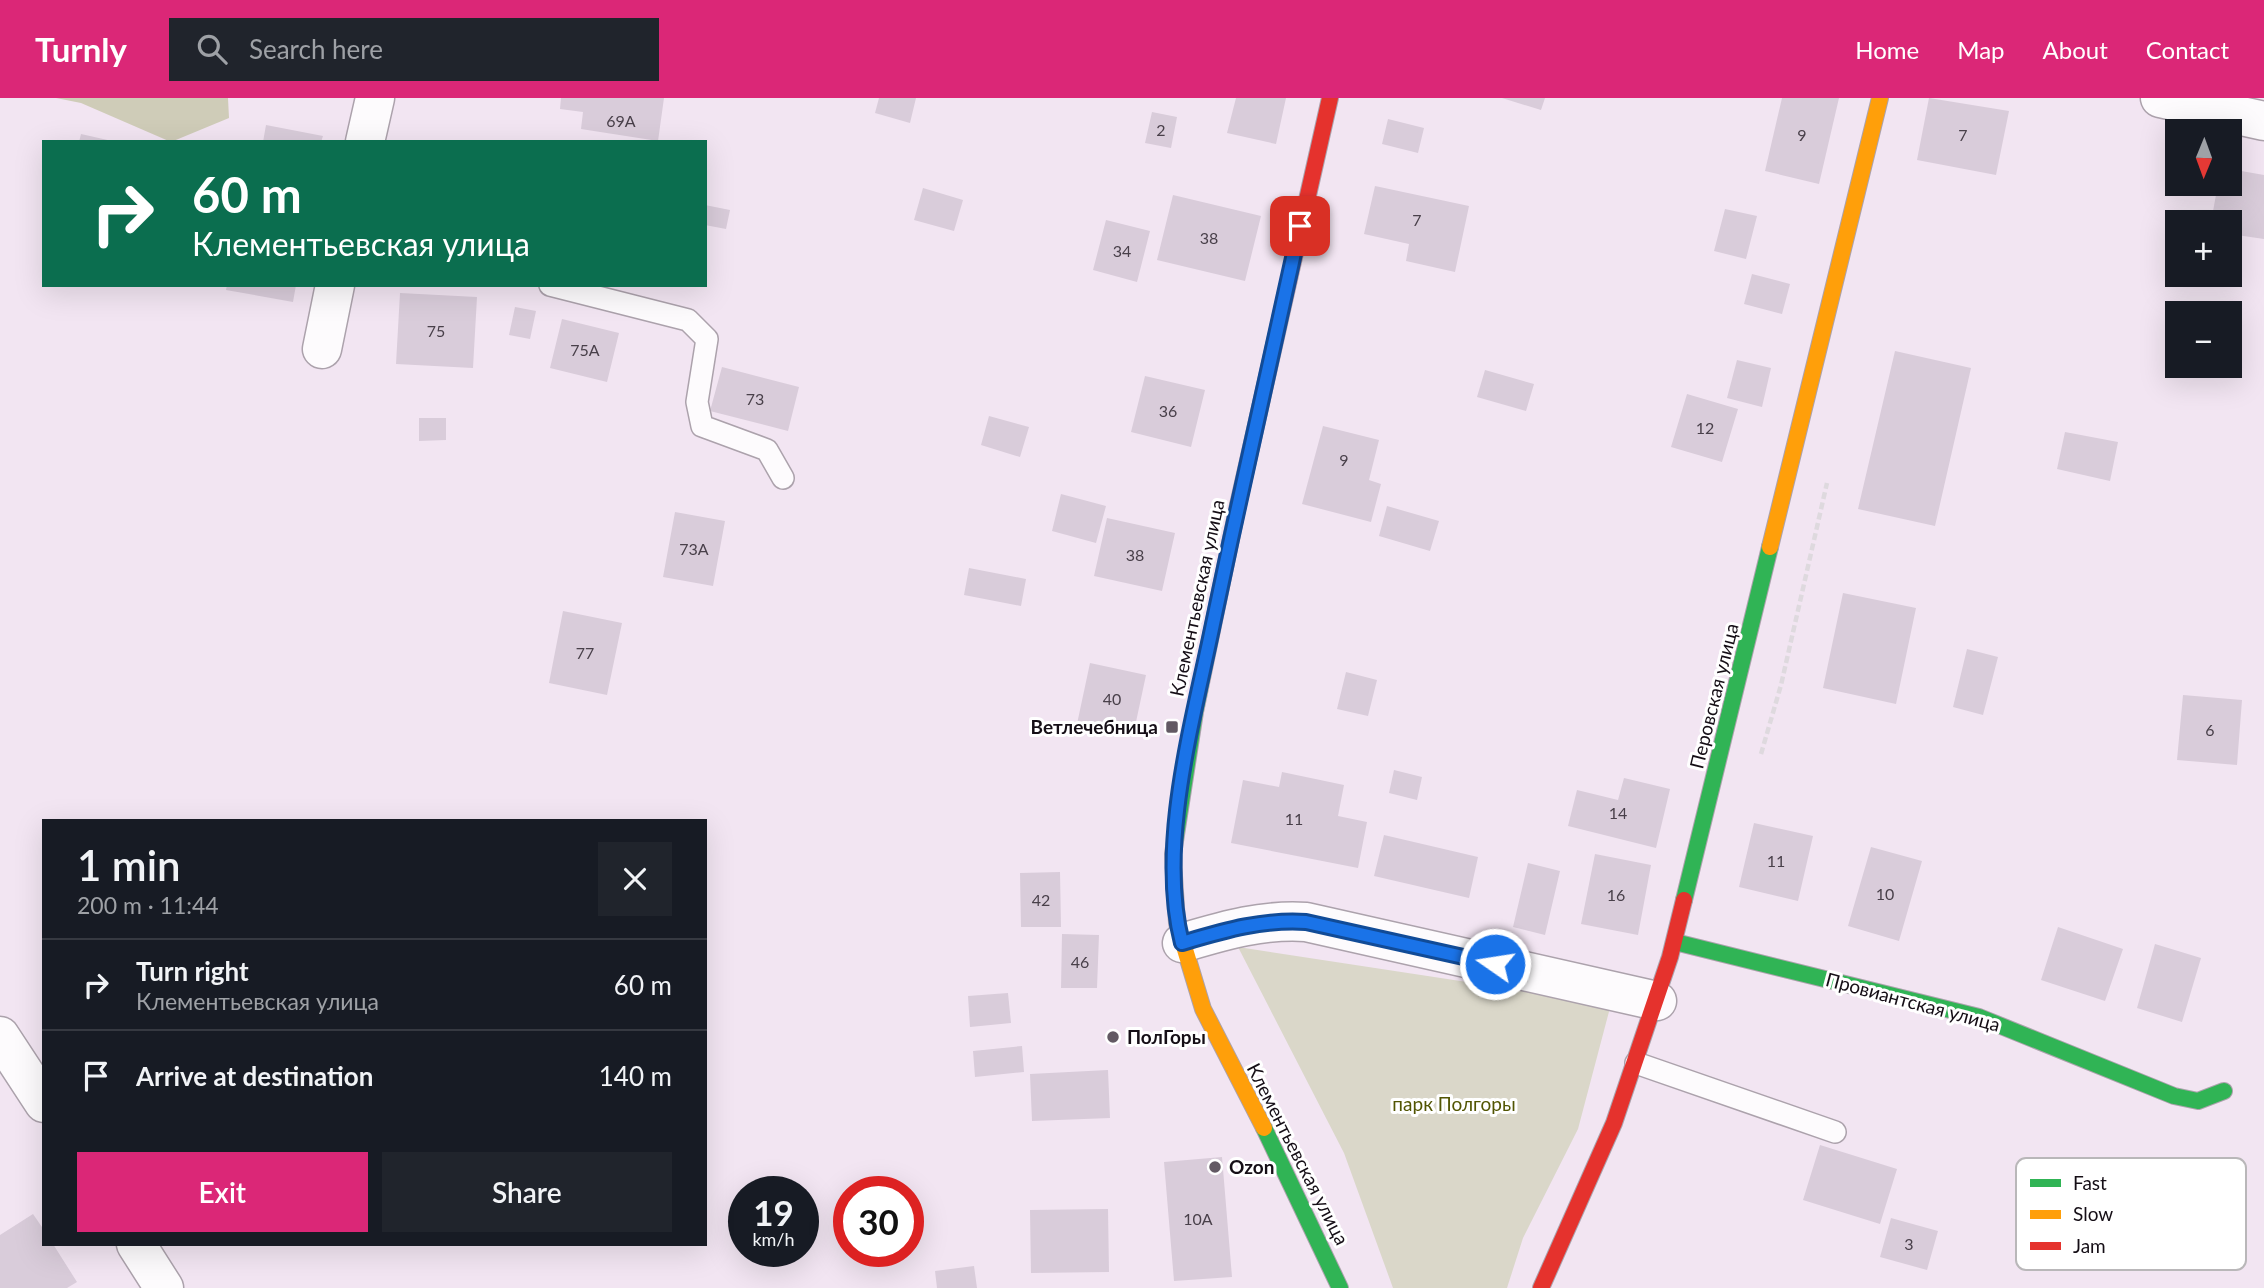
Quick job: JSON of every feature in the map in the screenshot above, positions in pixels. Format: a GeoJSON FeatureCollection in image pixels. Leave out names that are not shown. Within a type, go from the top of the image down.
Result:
{"type":"FeatureCollection","features":[{"type":"Feature","properties":{"kind":"main road","name":"Клементьевская улица"},"geometry":{"type":"LineString","coordinates":[[1330,98],[1249,454],[1195,712],[1173,854],[1174,904],[1193,984],[1212,1031],[1292,1182],[1340,1288]]}},
{"type":"Feature","properties":{"kind":"main road","name":"Перовская улица"},"geometry":{"type":"LineString","coordinates":[[1541,1288],[1614,1124],[1675,942],[1880,98]]}},
{"type":"Feature","properties":{"kind":"main road","name":"Провиантская улица"},"geometry":{"type":"LineString","coordinates":[[1675,942],[1979,1017],[2174,1096],[2198,1101],[2224,1091]]}},
{"type":"Feature","properties":{"kind":"street"},"geometry":{"type":"LineString","coordinates":[[365,140],[375,98]]}},
{"type":"Feature","properties":{"kind":"street"},"geometry":{"type":"LineString","coordinates":[[2160,98],[2264,121]]}},
{"type":"Feature","properties":{"kind":"street"},"geometry":{"type":"LineString","coordinates":[[322,349],[335,287]]}},
{"type":"Feature","properties":{"kind":"street"},"geometry":{"type":"LineString","coordinates":[[1182,943],[1247,925],[1284,920],[1306,922],[1657,1001]]}},
{"type":"Feature","properties":{"kind":"street"},"geometry":{"type":"LineString","coordinates":[[0,1036],[42,1100]]}},
{"type":"Feature","properties":{"kind":"street"},"geometry":{"type":"LineString","coordinates":[[137,1246],[164,1288]]}},
{"type":"Feature","properties":{"kind":"lane"},"geometry":{"type":"LineString","coordinates":[[558,287],[688,320],[707,339],[697,402],[702,426],[767,450],[783,478]]}},
{"type":"Feature","properties":{"kind":"lane"},"geometry":{"type":"LineString","coordinates":[[1636,1063],[1835,1132]]}},
{"type":"Feature","properties":{"kind":"green space","name":"парк Полгоры"},"geometry":{"type":"Polygon","coordinates":[[[1238,947],[1611,1004],[1578,1129],[1523,1238],[1507,1288],[1393,1288],[1344,1153],[1238,947]]]}},
{"type":"Feature","properties":{"kind":"shaded area"},"geometry":{"type":"Polygon","coordinates":[[[56,98],[228,98],[229,118],[176,140],[166,140],[81,103],[56,98]]]}},
{"type":"Feature","properties":{"kind":"building"},"geometry":{"type":"Polygon","coordinates":[[[561,98],[664,98],[658,140],[581,129],[583,112],[560,109],[561,98]]]}},
{"type":"Feature","properties":{"kind":"building"},"geometry":{"type":"Polygon","coordinates":[[[879,98],[916,98],[910,123],[875,113],[879,98]]]}},
{"type":"Feature","properties":{"kind":"building"},"geometry":{"type":"Polygon","coordinates":[[[1236,98],[1286,98],[1276,144],[1227,133],[1236,98]]]}},
{"type":"Feature","properties":{"kind":"building"},"geometry":{"type":"Polygon","coordinates":[[[1502,98],[1545,98],[1541,110],[1502,98]]]}},
{"type":"Feature","properties":{"kind":"building"},"geometry":{"type":"Polygon","coordinates":[[[1782,98],[1839,98],[1819,184],[1765,171],[1782,98]]]}},
{"type":"Feature","properties":{"kind":"building"},"geometry":{"type":"Polygon","coordinates":[[[1929,98],[2009,111],[1996,175],[1917,160],[1929,98]]]}},
{"type":"Feature","properties":{"kind":"building"},"geometry":{"type":"Polygon","coordinates":[[[1152,112],[1177,117],[1171,148],[1145,143],[1152,112]]]}},
{"type":"Feature","properties":{"kind":"building"},"geometry":{"type":"Polygon","coordinates":[[[1388,119],[1424,128],[1418,153],[1382,144],[1388,119]]]}},
{"type":"Feature","properties":{"kind":"building"},"geometry":{"type":"Polygon","coordinates":[[[266,125],[323,136],[322,140],[263,140],[266,125]]]}},
{"type":"Feature","properties":{"kind":"building"},"geometry":{"type":"Polygon","coordinates":[[[81,134],[108,140],[80,140],[81,134]]]}},
{"type":"Feature","properties":{"kind":"building"},"geometry":{"type":"Polygon","coordinates":[[[2242,171],[2264,175],[2264,239],[2242,236],[2242,210],[2213,210],[2216,196],[2242,196],[2242,171]]]}},
{"type":"Feature","properties":{"kind":"building"},"geometry":{"type":"Polygon","coordinates":[[[1375,186],[1469,206],[1455,272],[1406,261],[1409,244],[1364,234],[1375,186]]]}},
{"type":"Feature","properties":{"kind":"building"},"geometry":{"type":"Polygon","coordinates":[[[923,188],[963,200],[954,231],[914,220],[923,188]]]}},
{"type":"Feature","properties":{"kind":"building"},"geometry":{"type":"Polygon","coordinates":[[[1173,195],[1261,216],[1245,281],[1157,260],[1173,195]]]}},
{"type":"Feature","properties":{"kind":"building"},"geometry":{"type":"Polygon","coordinates":[[[707,205],[730,210],[726,229],[707,225],[707,205]]]}},
{"type":"Feature","properties":{"kind":"building"},"geometry":{"type":"Polygon","coordinates":[[[1725,209],[1757,216],[1746,259],[1714,251],[1725,209]]]}},
{"type":"Feature","properties":{"kind":"building"},"geometry":{"type":"Polygon","coordinates":[[[1106,220],[1150,231],[1137,282],[1093,270],[1106,220]]]}},
{"type":"Feature","properties":{"kind":"building"},"geometry":{"type":"Polygon","coordinates":[[[1752,274],[1790,284],[1782,314],[1744,304],[1752,274]]]}},
{"type":"Feature","properties":{"kind":"building"},"geometry":{"type":"Polygon","coordinates":[[[227,287],[296,287],[293,302],[226,290],[227,287]]]}},
{"type":"Feature","properties":{"kind":"building"},"geometry":{"type":"Polygon","coordinates":[[[400,293],[477,297],[473,368],[396,364],[400,293]]]}},
{"type":"Feature","properties":{"kind":"building"},"geometry":{"type":"Polygon","coordinates":[[[515,307],[536,311],[530,339],[509,335],[515,307]]]}},
{"type":"Feature","properties":{"kind":"building"},"geometry":{"type":"Polygon","coordinates":[[[562,319],[619,333],[607,382],[550,368],[562,319]]]}},
{"type":"Feature","properties":{"kind":"building"},"geometry":{"type":"Polygon","coordinates":[[[1895,351],[1971,368],[1935,526],[1858,509],[1895,351]]]}},
{"type":"Feature","properties":{"kind":"building"},"geometry":{"type":"Polygon","coordinates":[[[1737,360],[1771,368],[1762,407],[1727,398],[1737,360]]]}},
{"type":"Feature","properties":{"kind":"building"},"geometry":{"type":"Polygon","coordinates":[[[722,367],[799,387],[788,431],[710,411],[722,367]]]}},
{"type":"Feature","properties":{"kind":"building"},"geometry":{"type":"Polygon","coordinates":[[[1485,370],[1534,384],[1526,411],[1477,397],[1485,370]]]}},
{"type":"Feature","properties":{"kind":"building"},"geometry":{"type":"Polygon","coordinates":[[[1145,376],[1205,390],[1191,447],[1131,432],[1145,376]]]}},
{"type":"Feature","properties":{"kind":"building"},"geometry":{"type":"Polygon","coordinates":[[[1687,394],[1738,409],[1722,462],[1671,447],[1687,394]]]}},
{"type":"Feature","properties":{"kind":"building"},"geometry":{"type":"Polygon","coordinates":[[[989,416],[1029,427],[1020,457],[981,445],[989,416]]]}},
{"type":"Feature","properties":{"kind":"building"},"geometry":{"type":"Polygon","coordinates":[[[419,418],[446,418],[446,440],[419,441],[419,418]]]}},
{"type":"Feature","properties":{"kind":"building"},"geometry":{"type":"Polygon","coordinates":[[[1323,426],[1379,440],[1369,480],[1381,484],[1371,522],[1302,504],[1323,426]]]}},
{"type":"Feature","properties":{"kind":"building"},"geometry":{"type":"Polygon","coordinates":[[[2065,432],[2118,442],[2110,481],[2057,469],[2065,432]]]}},
{"type":"Feature","properties":{"kind":"building"},"geometry":{"type":"Polygon","coordinates":[[[1061,494],[1106,506],[1096,543],[1052,531],[1061,494]]]}},
{"type":"Feature","properties":{"kind":"building"},"geometry":{"type":"Polygon","coordinates":[[[1387,506],[1439,521],[1430,551],[1379,536],[1387,506]]]}},
{"type":"Feature","properties":{"kind":"building"},"geometry":{"type":"Polygon","coordinates":[[[675,512],[725,521],[713,586],[663,577],[675,512]]]}},
{"type":"Feature","properties":{"kind":"building"},"geometry":{"type":"Polygon","coordinates":[[[1107,518],[1175,533],[1162,591],[1094,576],[1107,518]]]}},
{"type":"Feature","properties":{"kind":"building"},"geometry":{"type":"Polygon","coordinates":[[[969,568],[1026,579],[1021,606],[964,595],[969,568]]]}},
{"type":"Feature","properties":{"kind":"building"},"geometry":{"type":"Polygon","coordinates":[[[1843,593],[1916,608],[1896,704],[1823,688],[1843,593]]]}},
{"type":"Feature","properties":{"kind":"building"},"geometry":{"type":"Polygon","coordinates":[[[563,611],[622,623],[607,695],[549,683],[563,611]]]}},
{"type":"Feature","properties":{"kind":"building"},"geometry":{"type":"Polygon","coordinates":[[[1967,649],[1998,657],[1983,715],[1953,707],[1967,649]]]}},
{"type":"Feature","properties":{"kind":"building"},"geometry":{"type":"Polygon","coordinates":[[[1090,663],[1146,675],[1133,736],[1077,724],[1090,663]]]}},
{"type":"Feature","properties":{"kind":"building"},"geometry":{"type":"Polygon","coordinates":[[[1346,672],[1377,680],[1368,716],[1337,709],[1346,672]]]}},
{"type":"Feature","properties":{"kind":"building"},"geometry":{"type":"Polygon","coordinates":[[[2183,695],[2242,700],[2237,765],[2177,760],[2183,695]]]}},
{"type":"Feature","properties":{"kind":"building"},"geometry":{"type":"Polygon","coordinates":[[[1394,770],[1422,777],[1417,800],[1389,793],[1394,770]]]}},
{"type":"Feature","properties":{"kind":"building"},"geometry":{"type":"Polygon","coordinates":[[[1282,772],[1344,785],[1338,816],[1367,822],[1358,868],[1231,843],[1243,780],[1279,787],[1282,772]]]}},
{"type":"Feature","properties":{"kind":"building"},"geometry":{"type":"Polygon","coordinates":[[[1624,778],[1670,789],[1656,848],[1568,826],[1577,790],[1618,800],[1624,778]]]}},
{"type":"Feature","properties":{"kind":"building"},"geometry":{"type":"Polygon","coordinates":[[[1754,823],[1813,836],[1798,901],[1739,887],[1754,823]]]}},
{"type":"Feature","properties":{"kind":"building"},"geometry":{"type":"Polygon","coordinates":[[[1384,835],[1478,857],[1469,898],[1374,876],[1384,835]]]}},
{"type":"Feature","properties":{"kind":"building"},"geometry":{"type":"Polygon","coordinates":[[[1871,847],[1922,861],[1899,941],[1848,926],[1871,847]]]}},
{"type":"Feature","properties":{"kind":"building"},"geometry":{"type":"Polygon","coordinates":[[[1595,854],[1651,865],[1638,935],[1581,924],[1595,854]]]}},
{"type":"Feature","properties":{"kind":"building"},"geometry":{"type":"Polygon","coordinates":[[[1528,863],[1560,871],[1545,935],[1513,927],[1528,863]]]}},
{"type":"Feature","properties":{"kind":"building"},"geometry":{"type":"Polygon","coordinates":[[[1060,872],[1061,927],[1021,927],[1020,873],[1060,872]]]}},
{"type":"Feature","properties":{"kind":"building"},"geometry":{"type":"Polygon","coordinates":[[[2058,927],[2123,949],[2105,1001],[2041,980],[2058,927]]]}},
{"type":"Feature","properties":{"kind":"building"},"geometry":{"type":"Polygon","coordinates":[[[1062,934],[1099,935],[1097,988],[1061,988],[1062,934]]]}},
{"type":"Feature","properties":{"kind":"building"},"geometry":{"type":"Polygon","coordinates":[[[2155,944],[2201,958],[2182,1022],[2137,1008],[2155,944]]]}},
{"type":"Feature","properties":{"kind":"building"},"geometry":{"type":"Polygon","coordinates":[[[1008,993],[1011,1023],[970,1027],[968,996],[1008,993]]]}},
{"type":"Feature","properties":{"kind":"building"},"geometry":{"type":"Polygon","coordinates":[[[1022,1046],[1024,1072],[975,1077],[973,1051],[1022,1046]]]}},
{"type":"Feature","properties":{"kind":"building"},"geometry":{"type":"Polygon","coordinates":[[[1108,1070],[1110,1118],[1032,1121],[1030,1074],[1108,1070]]]}},
{"type":"Feature","properties":{"kind":"building"},"geometry":{"type":"Polygon","coordinates":[[[1820,1145],[1897,1169],[1880,1224],[1803,1200],[1820,1145]]]}},
{"type":"Feature","properties":{"kind":"building"},"geometry":{"type":"Polygon","coordinates":[[[1222,1157],[1232,1277],[1174,1281],[1164,1162],[1222,1157]]]}},
{"type":"Feature","properties":{"kind":"building"},"geometry":{"type":"Polygon","coordinates":[[[1108,1209],[1109,1272],[1031,1273],[1030,1210],[1108,1209]]]}},
{"type":"Feature","properties":{"kind":"building"},"geometry":{"type":"Polygon","coordinates":[[[33,1214],[42,1227],[42,1246],[54,1246],[77,1282],[67,1288],[0,1288],[0,1235],[33,1214]]]}},
{"type":"Feature","properties":{"kind":"building"},"geometry":{"type":"Polygon","coordinates":[[[1891,1218],[1938,1231],[1927,1270],[1880,1257],[1891,1218]]]}},
{"type":"Feature","properties":{"kind":"building"},"geometry":{"type":"Polygon","coordinates":[[[974,1266],[977,1288],[937,1288],[935,1271],[974,1266]]]}},
{"type":"Feature","properties":{"kind":"traffic: fast"},"geometry":{"type":"LineString","coordinates":[[1174,876],[1173,854],[1195,712],[1238,505]]}},
{"type":"Feature","properties":{"kind":"traffic: fast"},"geometry":{"type":"LineString","coordinates":[[1684,900],[1770,547]]}},
{"type":"Feature","properties":{"kind":"traffic: fast"},"geometry":{"type":"LineString","coordinates":[[1675,942],[1979,1017],[2174,1096],[2198,1101],[2224,1091]]}},
{"type":"Feature","properties":{"kind":"traffic: fast"},"geometry":{"type":"LineString","coordinates":[[1264,1128],[1340,1288]]}},
{"type":"Feature","properties":{"kind":"traffic: slow"},"geometry":{"type":"LineString","coordinates":[[1770,547],[1880,98]]}},
{"type":"Feature","properties":{"kind":"traffic: slow"},"geometry":{"type":"LineString","coordinates":[[1174,876],[1177,923],[1203,1009],[1264,1128]]}},
{"type":"Feature","properties":{"kind":"traffic: jam"},"geometry":{"type":"LineString","coordinates":[[1238,505],[1330,98]]}},
{"type":"Feature","properties":{"kind":"traffic: jam"},"geometry":{"type":"LineString","coordinates":[[1541,1288],[1614,1123],[1670,957],[1684,900]]}},
{"type":"Feature","properties":{"kind":"place","name":"Ветлечебница"},"geometry":{"type":"Point","coordinates":[1172,727]}},
{"type":"Feature","properties":{"kind":"place","name":"ПолГоры"},"geometry":{"type":"Point","coordinates":[1113,1037]}},
{"type":"Feature","properties":{"kind":"place","name":"Ozon"},"geometry":{"type":"Point","coordinates":[1215,1167]}},
{"type":"Feature","properties":{"kind":"route"},"geometry":{"type":"LineString","coordinates":[[1300,226],[1195,712],[1175,827],[1174,904],[1182,943],[1247,925],[1284,920],[1306,922],[1495,964]]}}]}
